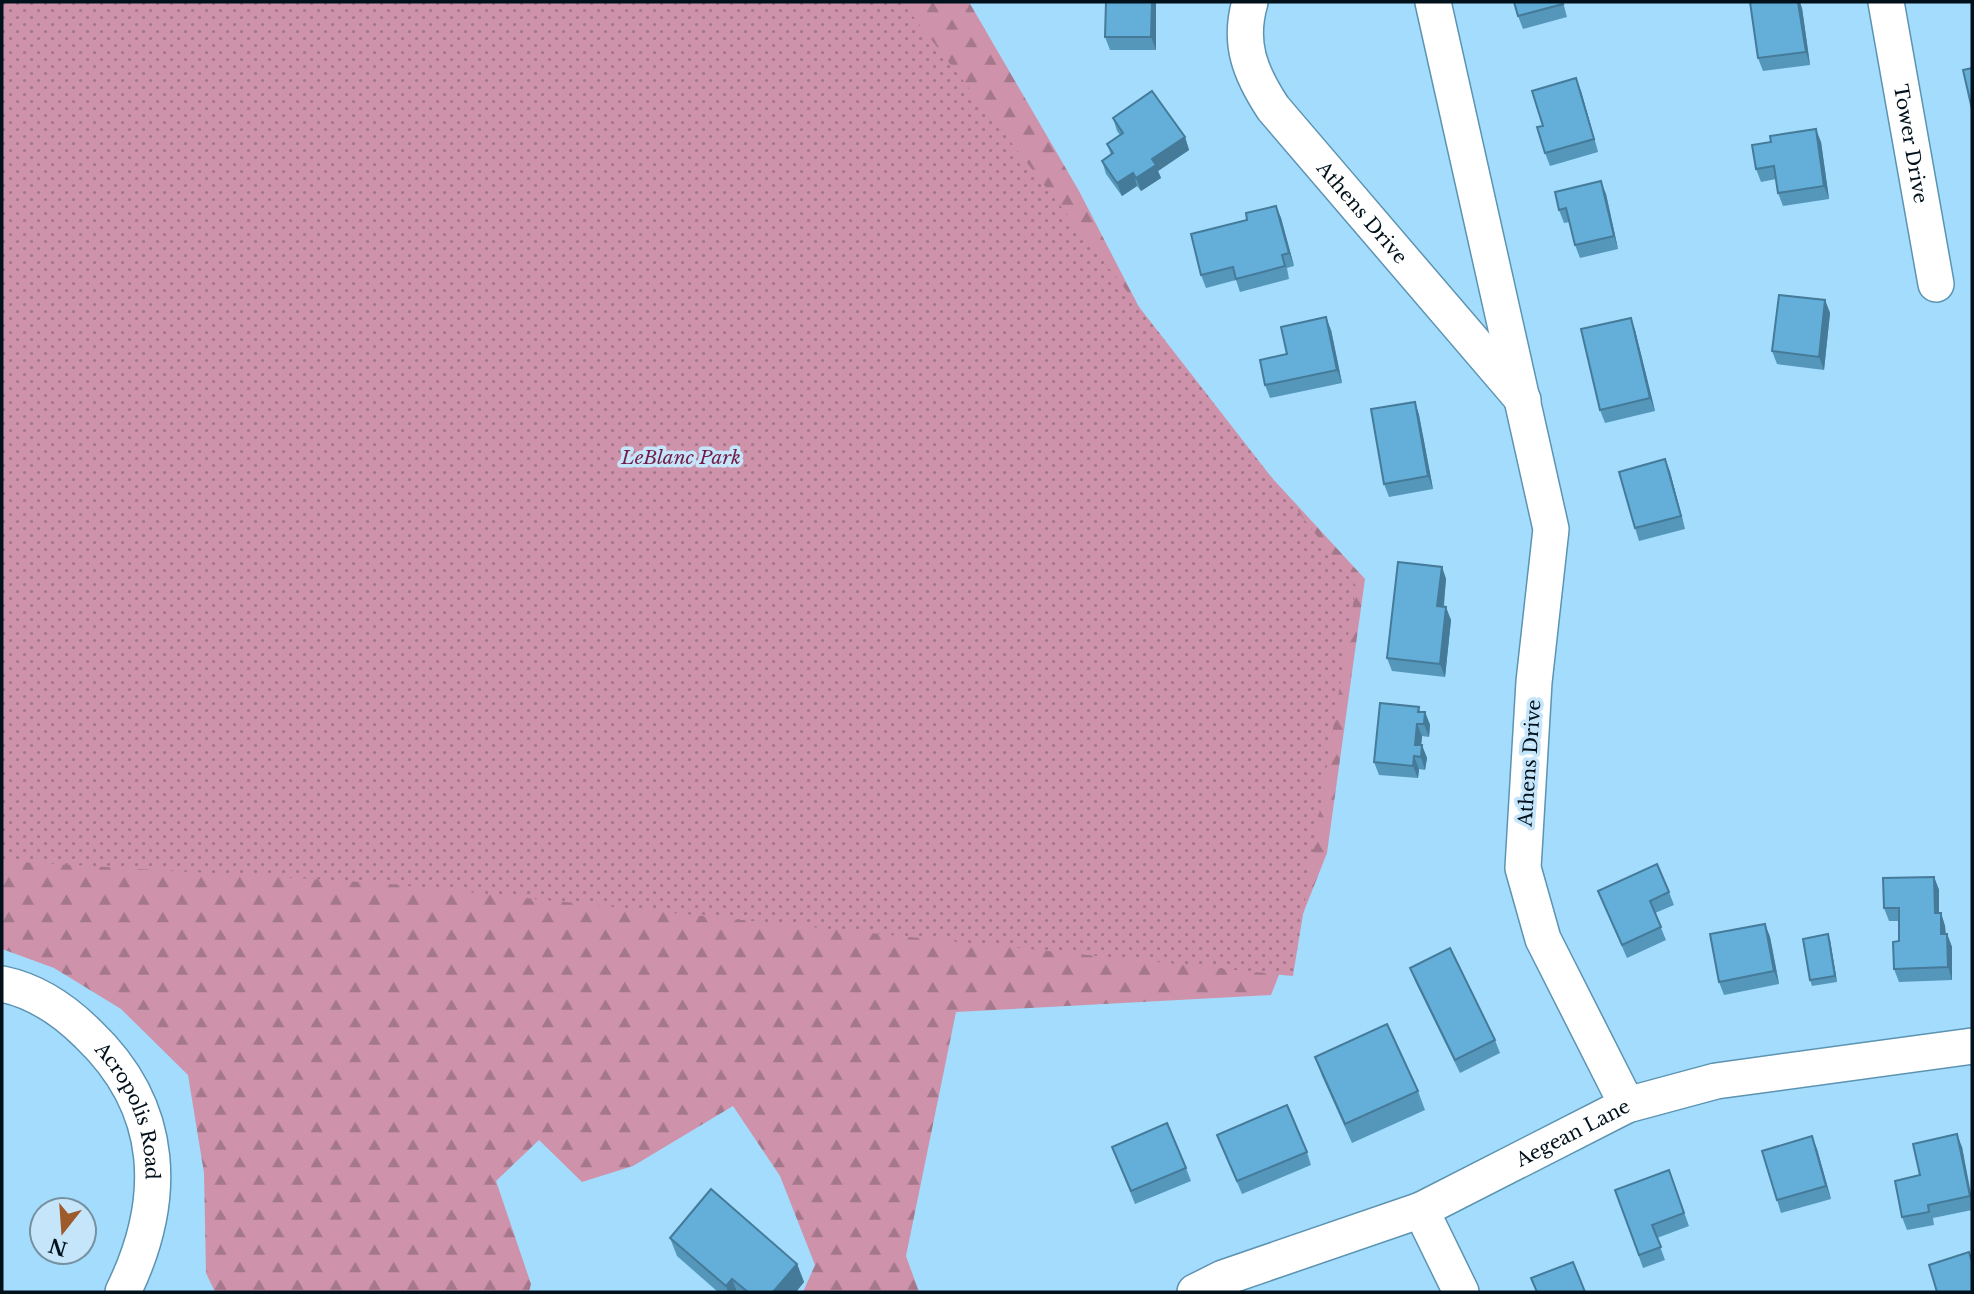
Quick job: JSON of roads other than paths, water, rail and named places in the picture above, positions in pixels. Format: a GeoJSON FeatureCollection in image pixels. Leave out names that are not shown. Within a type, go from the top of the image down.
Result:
{"type":"FeatureCollection","features":[{"type":"Feature","properties":{"kind":"street","name":"Athens Drive"},"geometry":{"type":"LineString","coordinates":[[1250,2],[1244,22],[1245,53],[1256,82],[1273,108],[1526,403]]}},
{"type":"Feature","properties":{"kind":"street","name":"Athens Drive"},"geometry":{"type":"LineString","coordinates":[[1433,2],[1526,403],[1552,529],[1534,682],[1523,867],[1543,939],[1627,1105]]}},
{"type":"Feature","properties":{"kind":"street","name":"Tower Drive"},"geometry":{"type":"LineString","coordinates":[[1886,2],[1936,284]]}},
{"type":"Feature","properties":{"kind":"street","name":"Acropolis Road"},"geometry":{"type":"LineString","coordinates":[[2,984],[32,994],[72,1018],[107,1052],[124,1075],[139,1106],[149,1137],[154,1195],[149,1225],[123,1292]]}},
{"type":"Feature","properties":{"kind":"street","name":"Aegean Lane"},"geometry":{"type":"LineString","coordinates":[[1195,1292],[1223,1278],[1421,1210],[1627,1105],[1716,1081],[1972,1046]]}},
{"type":"Feature","properties":{"kind":"street"},"geometry":{"type":"LineString","coordinates":[[1421,1210],[1461,1292]]}},
{"type":"Feature","properties":{"kind":"park label","name":"LeBlanc Park"},"geometry":{"type":"Point","coordinates":[681,457]}}]}
